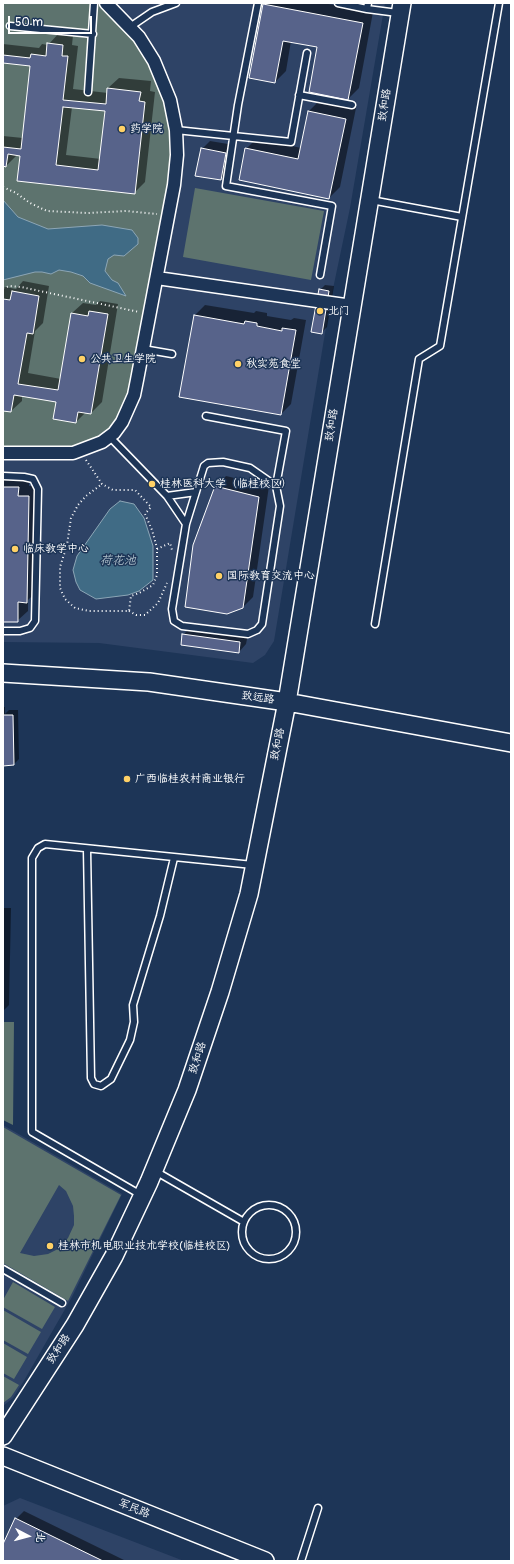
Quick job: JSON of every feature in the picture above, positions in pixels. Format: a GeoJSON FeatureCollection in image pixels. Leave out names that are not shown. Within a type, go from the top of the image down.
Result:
{"type":"FeatureCollection","features":[{"type":"Feature","properties":{"kind":"main road","name":"致和路"},"geometry":{"type":"LineString","coordinates":[[3,1436],[75,1325],[114,1256],[154,1170],[187,1090],[220,992],[249,894],[287,702],[401,8]]}},
{"type":"Feature","properties":{"kind":"main road","name":"致远路"},"geometry":{"type":"LineString","coordinates":[[3,673],[149,682],[287,702],[511,743]]}},
{"type":"Feature","properties":{"kind":"main road","name":"军民路"},"geometry":{"type":"LineString","coordinates":[[3,1456],[265,1561]]}},
{"type":"Feature","properties":{"kind":"main road","name":"军民路"},"geometry":{"type":"LineString","coordinates":[[3,1469],[238,1561]]}},
{"type":"Feature","properties":{"kind":"street"},"geometry":{"type":"LineString","coordinates":[[3,453],[73,453],[102,442],[114,433],[122,422],[134,395],[176,170],[176,130],[170,100],[154,61],[139,37],[106,3]]}},
{"type":"Feature","properties":{"kind":"street"},"geometry":{"type":"LineString","coordinates":[[157,278],[352,306]]}},
{"type":"Feature","properties":{"kind":"lane"},"geometry":{"type":"LineString","coordinates":[[88,92],[94,3]]}},
{"type":"Feature","properties":{"kind":"lane"},"geometry":{"type":"LineString","coordinates":[[130,27],[152,12],[176,3]]}},
{"type":"Feature","properties":{"kind":"lane"},"geometry":{"type":"LineString","coordinates":[[258,3],[233,136],[226,186],[332,206],[320,275]]}},
{"type":"Feature","properties":{"kind":"lane"},"geometry":{"type":"LineString","coordinates":[[338,3],[401,8]]}},
{"type":"Feature","properties":{"kind":"lane"},"geometry":{"type":"LineString","coordinates":[[375,624],[419,359],[440,346],[499,3]]}},
{"type":"Feature","properties":{"kind":"lane"},"geometry":{"type":"LineString","coordinates":[[10,26],[93,34]]}},
{"type":"Feature","properties":{"kind":"lane"},"geometry":{"type":"LineString","coordinates":[[176,130],[291,142],[307,53]]}},
{"type":"Feature","properties":{"kind":"lane"},"geometry":{"type":"LineString","coordinates":[[299,95],[352,105]]}},
{"type":"Feature","properties":{"kind":"lane"},"geometry":{"type":"LineString","coordinates":[[369,200],[462,217]]}},
{"type":"Feature","properties":{"kind":"lane"},"geometry":{"type":"LineString","coordinates":[[143,349],[172,354]]}},
{"type":"Feature","properties":{"kind":"lane"},"geometry":{"type":"LineString","coordinates":[[206,416],[286,431],[276,486],[280,506],[262,624],[254,632],[248,634],[182,626],[174,621],[172,609],[186,524],[204,466],[214,462],[250,468],[276,486]]}},
{"type":"Feature","properties":{"kind":"lane"},"geometry":{"type":"LineString","coordinates":[[109,436],[167,496],[186,524]]}},
{"type":"Feature","properties":{"kind":"lane"},"geometry":{"type":"LineString","coordinates":[[3,476],[24,477],[33,480],[38,489],[35,621],[30,628],[20,631],[3,631]]}},
{"type":"Feature","properties":{"kind":"lane"},"geometry":{"type":"LineString","coordinates":[[167,496],[196,492]]}},
{"type":"Feature","properties":{"kind":"lane"},"geometry":{"type":"LineString","coordinates":[[142,1196],[32,1132],[32,858],[38,848],[45,844],[87,850],[254,865]]}},
{"type":"Feature","properties":{"kind":"lane"},"geometry":{"type":"LineString","coordinates":[[87,850],[92,1078],[94,1084],[101,1086],[111,1079],[130,1040],[134,1022],[133,1005],[160,916],[174,858]]}},
{"type":"Feature","properties":{"kind":"lane"},"geometry":{"type":"LineString","coordinates":[[154,1170],[244,1222]]}},
{"type":"Feature","properties":{"kind":"lane"},"geometry":{"type":"LineString","coordinates":[[272,1205],[287,1212],[294,1223],[296,1236],[288,1252],[280,1257],[272,1260],[258,1257],[247,1249],[243,1241],[242,1231],[244,1222],[248,1215],[255,1209],[272,1205]]}},
{"type":"Feature","properties":{"kind":"lane"},"geometry":{"type":"LineString","coordinates":[[3,1269],[62,1303]]}},
{"type":"Feature","properties":{"kind":"lane"},"geometry":{"type":"LineString","coordinates":[[301,1561],[318,1508]]}},
{"type":"Feature","properties":{"kind":"path"},"geometry":{"type":"LineString","coordinates":[[3,187],[16,193],[30,203],[47,210],[88,213],[126,211],[169,214]]}},
{"type":"Feature","properties":{"kind":"path"},"geometry":{"type":"LineString","coordinates":[[3,288],[10,286],[21,287],[150,315]]}},
{"type":"Feature","properties":{"kind":"path"},"geometry":{"type":"LineString","coordinates":[[81,450],[102,484],[113,490],[135,490],[151,507],[144,514],[152,530],[157,549],[157,575],[153,585],[131,596],[129,611]]}},
{"type":"Feature","properties":{"kind":"path"},"geometry":{"type":"LineString","coordinates":[[102,484],[86,496],[78,505],[71,518],[67,545],[60,567],[60,588],[65,599],[75,608],[89,611],[129,611],[136,615],[145,615],[158,603],[168,580]]}},
{"type":"Feature","properties":{"kind":"path"},"geometry":{"type":"LineString","coordinates":[[157,549],[170,544],[172,551]]}},
{"type":"Feature","properties":{"kind":"shaded area","name":"桂林医科大学（临桂校区）"},"geometry":{"type":"Polygon","coordinates":[[[3,3],[385,3],[350,208],[330,303],[274,641],[265,655],[253,663],[99,643],[3,642],[3,3]]]}},
{"type":"Feature","properties":{"kind":"shaded area","name":"桂林市机电职业技术学校(临桂校区)"},"geometry":{"type":"Polygon","coordinates":[[[3,1125],[122,1194],[72,1297],[13,1398],[3,1406],[3,1125]]]}},
{"type":"Feature","properties":{"kind":"shaded area"},"geometry":{"type":"Polygon","coordinates":[[[20,1498],[184,1561],[3,1561],[3,1506],[20,1498]]]}},
{"type":"Feature","properties":{"kind":"green space"},"geometry":{"type":"Polygon","coordinates":[[[3,3],[106,3],[130,27],[170,100],[174,185],[122,422],[89,448],[3,453],[3,3]]]}},
{"type":"Feature","properties":{"kind":"green space"},"geometry":{"type":"Polygon","coordinates":[[[195,188],[324,211],[311,280],[183,257],[195,188]]]}},
{"type":"Feature","properties":{"kind":"green space"},"geometry":{"type":"Polygon","coordinates":[[[3,1022],[14,1022],[13,1125],[3,1120],[3,1022]]]}},
{"type":"Feature","properties":{"kind":"green space"},"geometry":{"type":"Polygon","coordinates":[[[3,1127],[121,1195],[68,1301],[3,1263],[3,1127]],[[59,1185],[20,1253],[34,1256],[48,1254],[58,1249],[68,1238],[74,1225],[74,1216],[73,1206],[66,1191],[59,1185]]]}},
{"type":"Feature","properties":{"kind":"green space"},"geometry":{"type":"Polygon","coordinates":[[[13,1282],[55,1307],[42,1329],[3,1307],[3,1300],[13,1282]]]}},
{"type":"Feature","properties":{"kind":"green space"},"geometry":{"type":"Polygon","coordinates":[[[3,1310],[41,1332],[28,1354],[3,1340],[3,1310]]]}},
{"type":"Feature","properties":{"kind":"green space"},"geometry":{"type":"Polygon","coordinates":[[[3,1343],[27,1357],[14,1379],[3,1373],[3,1343]]]}},
{"type":"Feature","properties":{"kind":"green space"},"geometry":{"type":"Polygon","coordinates":[[[3,1376],[19,1385],[11,1397],[3,1403],[3,1376]]]}},
{"type":"Feature","properties":{"kind":"water"},"geometry":{"type":"Polygon","coordinates":[[[3,200],[18,217],[48,229],[102,225],[132,230],[138,238],[138,244],[124,256],[114,255],[108,259],[105,271],[112,280],[118,283],[126,296],[90,283],[83,276],[59,270],[51,274],[35,272],[3,280],[3,200]]]}},
{"type":"Feature","properties":{"kind":"water","name":"荷花池"},"geometry":{"type":"Polygon","coordinates":[[[120,501],[134,504],[144,518],[153,546],[153,580],[139,591],[128,595],[96,599],[80,590],[73,570],[77,556],[110,509],[120,501]]]}},
{"type":"Feature","properties":{"kind":"building"},"geometry":{"type":"Polygon","coordinates":[[[263,4],[363,23],[348,100],[309,92],[317,47],[283,41],[275,83],[249,78],[263,4]]]}},
{"type":"Feature","properties":{"kind":"building","name":"药学院"},"geometry":{"type":"Polygon","coordinates":[[[47,43],[63,45],[62,56],[68,56],[63,100],[106,104],[107,88],[141,92],[139,101],[145,102],[135,194],[17,181],[20,156],[8,154],[6,167],[3,166],[3,147],[21,149],[30,66],[3,63],[3,55],[30,58],[31,54],[46,56],[47,43]],[[63,107],[56,165],[98,170],[105,111],[63,107]]]}},
{"type":"Feature","properties":{"kind":"building"},"geometry":{"type":"Polygon","coordinates":[[[308,111],[346,119],[329,199],[239,180],[245,148],[298,159],[308,111]]]}},
{"type":"Feature","properties":{"kind":"building"},"geometry":{"type":"Polygon","coordinates":[[[201,148],[226,153],[221,180],[195,176],[201,148]]]}},
{"type":"Feature","properties":{"kind":"building","name":"北门"},"geometry":{"type":"Polygon","coordinates":[[[319,289],[329,291],[322,334],[311,332],[319,289]]]}},
{"type":"Feature","properties":{"kind":"building","name":"公共卫生学院"},"geometry":{"type":"Polygon","coordinates":[[[12,291],[39,296],[33,334],[27,333],[18,384],[58,390],[71,313],[88,316],[89,311],[108,314],[91,414],[78,412],[76,423],[53,419],[56,402],[14,395],[11,412],[3,411],[3,299],[10,300],[12,291]]]}},
{"type":"Feature","properties":{"kind":"building","name":"秋实苑食堂"},"geometry":{"type":"Polygon","coordinates":[[[194,315],[244,324],[245,321],[257,323],[257,326],[282,331],[282,328],[296,330],[281,415],[179,397],[194,315]]]}},
{"type":"Feature","properties":{"kind":"building","name":"国际教育交流中心"},"geometry":{"type":"Polygon","coordinates":[[[215,486],[259,497],[243,608],[227,614],[185,607],[193,545],[215,486]]]}},
{"type":"Feature","properties":{"kind":"building","name":"临床教学中心"},"geometry":{"type":"Polygon","coordinates":[[[3,487],[19,487],[18,496],[29,496],[27,603],[18,602],[18,622],[3,622],[3,487]]]}},
{"type":"Feature","properties":{"kind":"building"},"geometry":{"type":"Polygon","coordinates":[[[182,634],[240,642],[239,653],[181,645],[182,634]]]}},
{"type":"Feature","properties":{"kind":"building"},"geometry":{"type":"Polygon","coordinates":[[[3,715],[13,715],[14,765],[3,766],[3,715]]]}},
{"type":"Feature","properties":{"kind":"building"},"geometry":{"type":"Polygon","coordinates":[[[15,1518],[103,1561],[3,1561],[3,1544],[15,1518]]]}},
{"type":"Feature","properties":{"kind":"place","name":"药学院"},"geometry":{"type":"Point","coordinates":[122,129]}},
{"type":"Feature","properties":{"kind":"place","name":"北门"},"geometry":{"type":"Point","coordinates":[320,311]}},
{"type":"Feature","properties":{"kind":"place","name":"公共卫生学院"},"geometry":{"type":"Point","coordinates":[82,359]}},
{"type":"Feature","properties":{"kind":"place","name":"秋实苑食堂"},"geometry":{"type":"Point","coordinates":[238,364]}},
{"type":"Feature","properties":{"kind":"place","name":"桂林医科大学（临桂校区）"},"geometry":{"type":"Point","coordinates":[152,484]}},
{"type":"Feature","properties":{"kind":"place","name":"临床教学中心"},"geometry":{"type":"Point","coordinates":[15,549]}},
{"type":"Feature","properties":{"kind":"place","name":"国际教育交流中心"},"geometry":{"type":"Point","coordinates":[219,576]}},
{"type":"Feature","properties":{"kind":"place","name":"广西临桂农村商业银行"},"geometry":{"type":"Point","coordinates":[127,779]}},
{"type":"Feature","properties":{"kind":"place","name":"桂林市机电职业技术学校(临桂校区)"},"geometry":{"type":"Point","coordinates":[50,1246]}}]}
